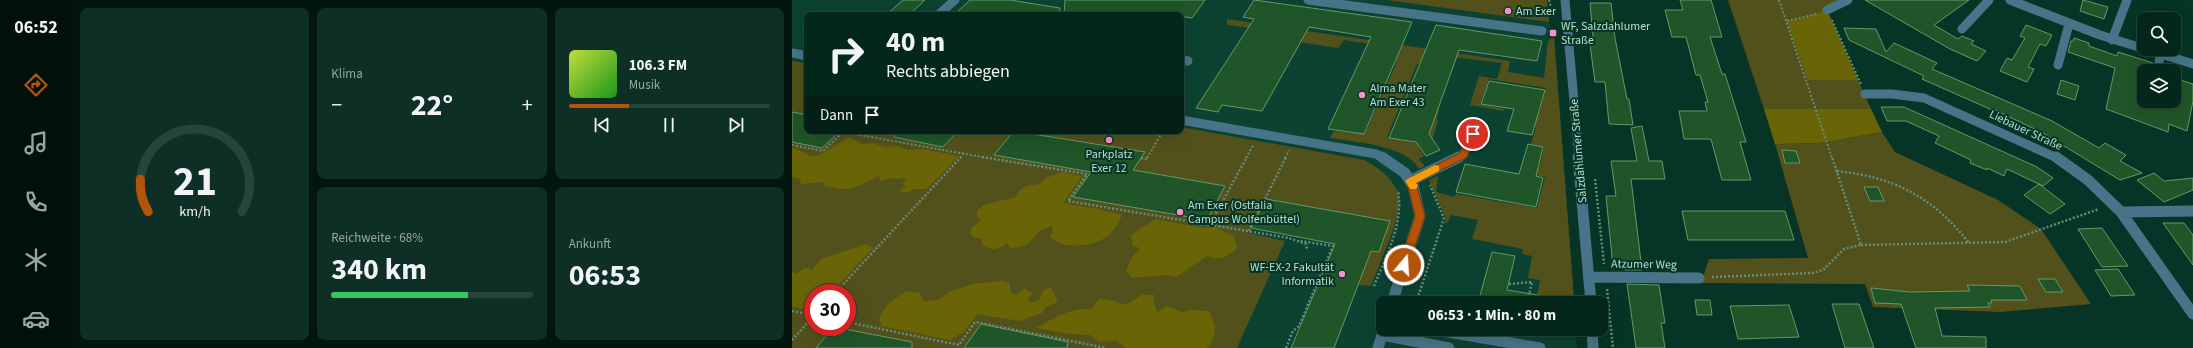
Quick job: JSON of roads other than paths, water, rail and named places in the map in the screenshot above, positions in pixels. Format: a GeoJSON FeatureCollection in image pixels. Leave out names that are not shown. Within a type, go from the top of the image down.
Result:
{"type":"FeatureCollection","features":[{"type":"Feature","properties":{"kind":"street"},"geometry":{"type":"LineString","coordinates":[[941,12],[955,0]]}},
{"type":"Feature","properties":{"kind":"street"},"geometry":{"type":"LineString","coordinates":[[1308,0],[1542,31]]}},
{"type":"Feature","properties":{"kind":"street","name":"Salzdahlumer Straße"},"geometry":{"type":"LineString","coordinates":[[1565,0],[1590,296]]}},
{"type":"Feature","properties":{"kind":"street"},"geometry":{"type":"LineString","coordinates":[[1827,10],[1848,0]]}},
{"type":"Feature","properties":{"kind":"street"},"geometry":{"type":"LineString","coordinates":[[1962,29],[1989,0]]}},
{"type":"Feature","properties":{"kind":"street"},"geometry":{"type":"LineString","coordinates":[[2010,0],[2069,24],[2137,48]]}},
{"type":"Feature","properties":{"kind":"street"},"geometry":{"type":"LineString","coordinates":[[2112,40],[2127,0]]}},
{"type":"Feature","properties":{"kind":"street"},"geometry":{"type":"LineString","coordinates":[[2058,65],[2069,24]]}},
{"type":"Feature","properties":{"kind":"street"},"geometry":{"type":"LineString","coordinates":[[792,53],[804,55]]}},
{"type":"Feature","properties":{"kind":"street"},"geometry":{"type":"LineString","coordinates":[[2164,56],[2193,64]]}},
{"type":"Feature","properties":{"kind":"street","name":"Liebauer Straße"},"geometry":{"type":"LineString","coordinates":[[1865,94],[1892,94],[1924,98],[2054,155],[2088,180],[2118,208],[2193,314]]}},
{"type":"Feature","properties":{"kind":"street"},"geometry":{"type":"LineString","coordinates":[[1184,120],[1376,154],[1391,162],[1405,173],[1413,186],[1420,216],[1394,296]]}},
{"type":"Feature","properties":{"kind":"street"},"geometry":{"type":"LineString","coordinates":[[1410,181],[1463,155],[1473,134]]}},
{"type":"Feature","properties":{"kind":"street"},"geometry":{"type":"LineString","coordinates":[[2118,208],[2193,211]]}},
{"type":"Feature","properties":{"kind":"street","name":"Atzumer Weg"},"geometry":{"type":"LineString","coordinates":[[1589,277],[1699,278]]}},
{"type":"Feature","properties":{"kind":"street"},"geometry":{"type":"LineString","coordinates":[[1378,348],[1382,336]]}},
{"type":"Feature","properties":{"kind":"street"},"geometry":{"type":"LineString","coordinates":[[1400,336],[1449,348]]}},
{"type":"Feature","properties":{"kind":"street"},"geometry":{"type":"LineString","coordinates":[[1471,336],[1540,348]]}},
{"type":"Feature","properties":{"kind":"street"},"geometry":{"type":"LineString","coordinates":[[1592,336],[1593,348]]}},
{"type":"Feature","properties":{"kind":"place","name":"Am Exer"},"geometry":{"type":"Point","coordinates":[1508,11]}},
{"type":"Feature","properties":{"kind":"place","name":"WF, Salzdahlumer Straße"},"geometry":{"type":"Point","coordinates":[1553,33]}},
{"type":"Feature","properties":{"kind":"place","name":"Alma Mater Am Exer 43"},"geometry":{"type":"Point","coordinates":[1362,95]}},
{"type":"Feature","properties":{"kind":"place","name":"Parkplatz Exer 12"},"geometry":{"type":"Point","coordinates":[1109,140]}},
{"type":"Feature","properties":{"kind":"place","name":"Am Exer (Ostfalia Campus Wolfenbüttel)"},"geometry":{"type":"Point","coordinates":[1180,212]}},
{"type":"Feature","properties":{"kind":"place","name":"WF-EX-2 Fakultät Informatik"},"geometry":{"type":"Point","coordinates":[1342,274]}}]}
